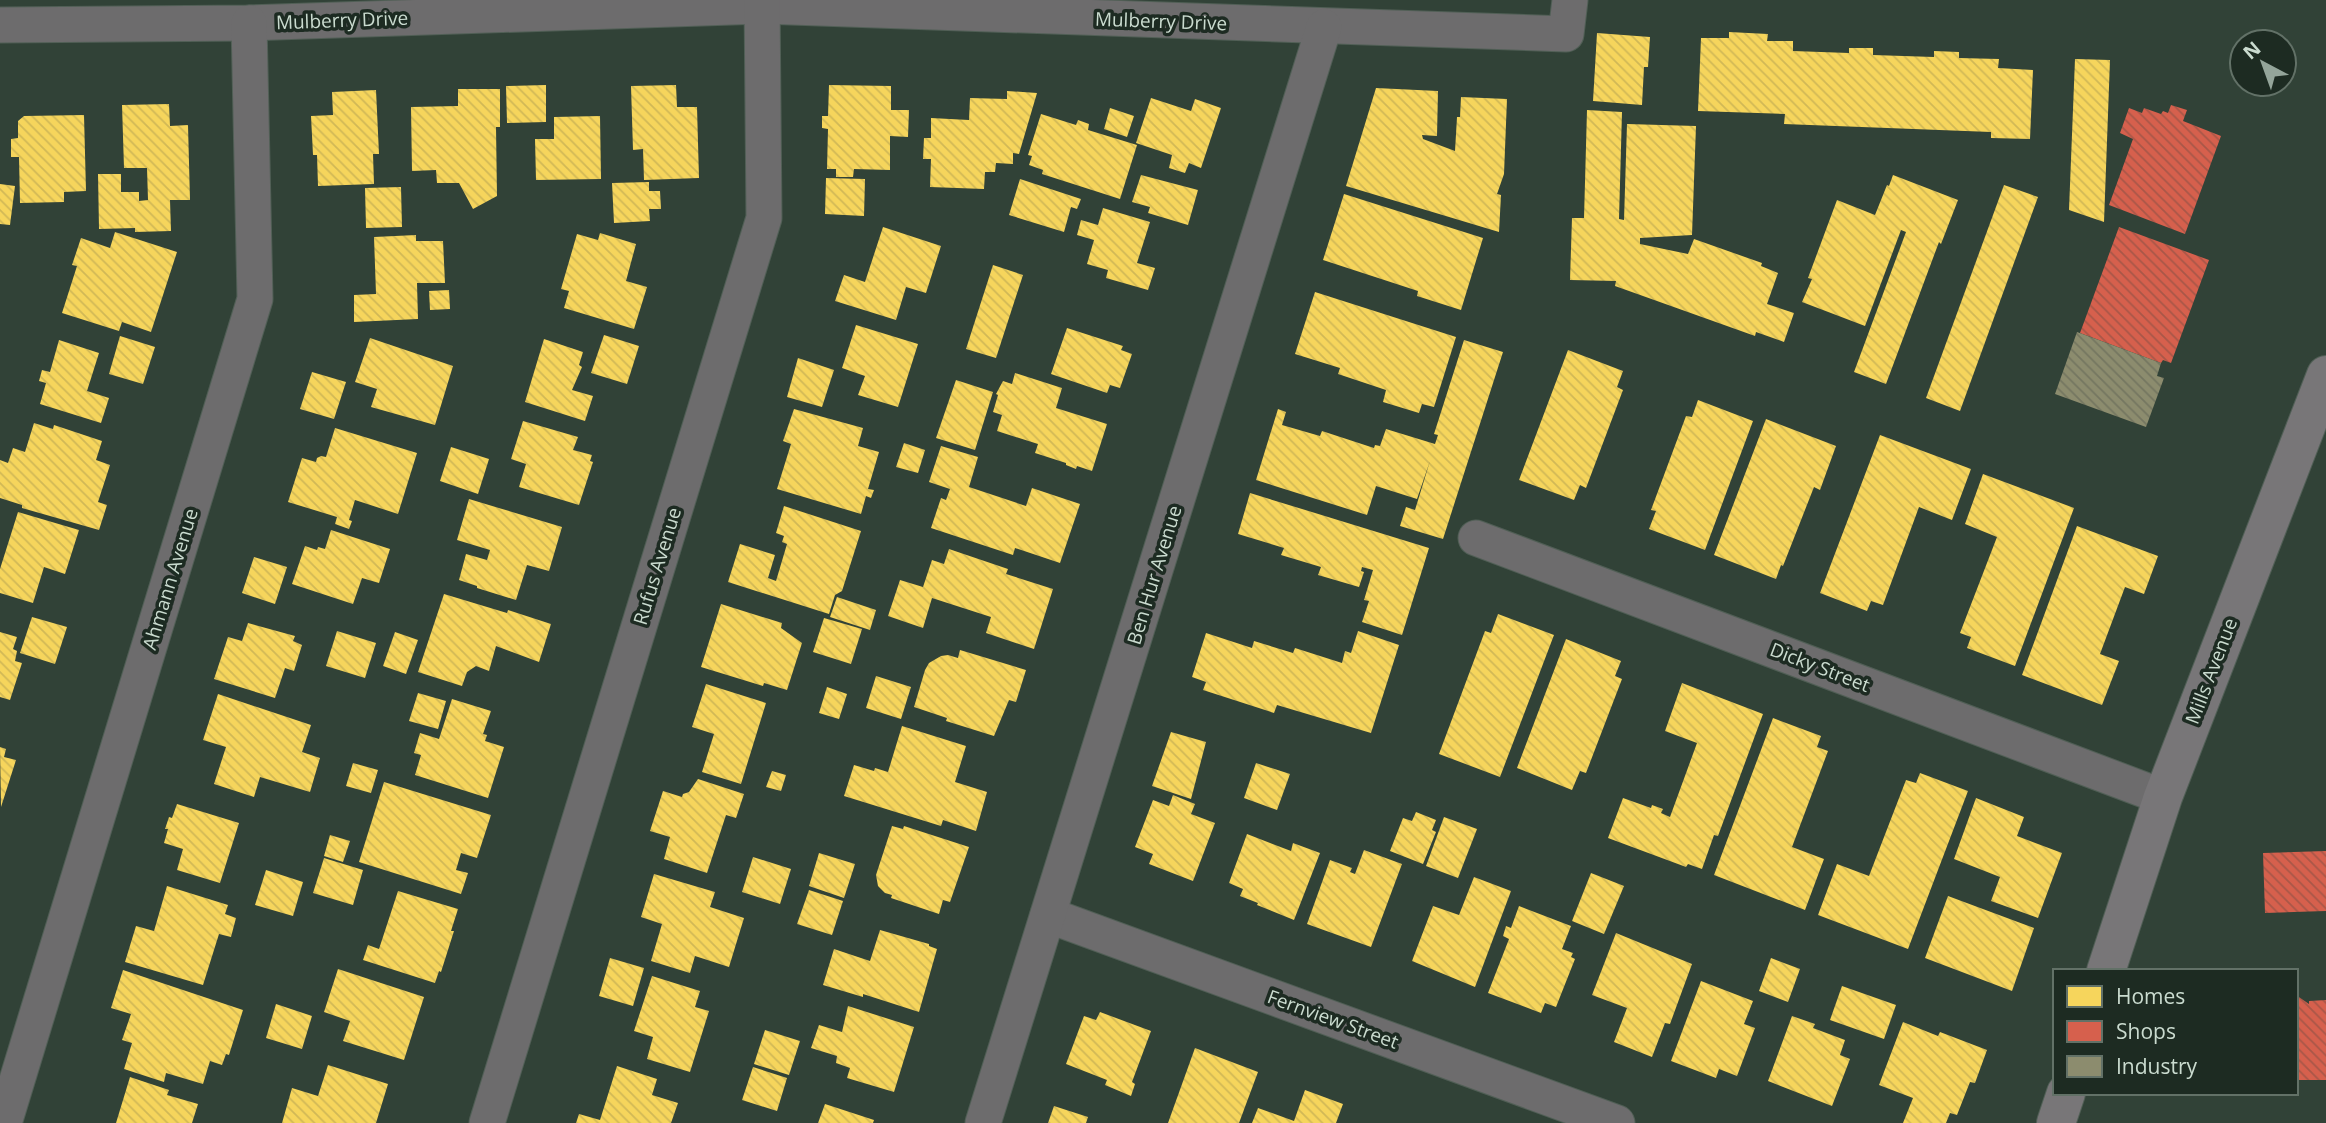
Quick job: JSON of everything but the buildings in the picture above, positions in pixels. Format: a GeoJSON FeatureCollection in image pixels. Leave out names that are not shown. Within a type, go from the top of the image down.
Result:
{"type":"FeatureCollection","features":[{"type":"Feature","properties":{"kind":"main road","name":"Mills Avenue"},"geometry":{"type":"LineString","coordinates":[[2107,969],[2163,797],[2326,375]]}},
{"type":"Feature","properties":{"kind":"main road"},"geometry":{"type":"LineString","coordinates":[[2056,1123],[2065,1095]]}},
{"type":"Feature","properties":{"kind":"street","name":"Mulberry Drive"},"geometry":{"type":"LineString","coordinates":[[0,25],[249,23],[762,3],[1324,27],[1568,17]]}},
{"type":"Feature","properties":{"kind":"street","name":"Rufus Avenue"},"geometry":{"type":"LineString","coordinates":[[487,1123],[764,218],[762,3]]}},
{"type":"Feature","properties":{"kind":"street","name":"Ahmann Avenue"},"geometry":{"type":"LineString","coordinates":[[4,1123],[256,299],[249,23]]}},
{"type":"Feature","properties":{"kind":"street","name":"Ben Hur Avenue"},"geometry":{"type":"LineString","coordinates":[[983,1123],[1324,27]]}},
{"type":"Feature","properties":{"kind":"street","name":"Dicky Street"},"geometry":{"type":"LineString","coordinates":[[1476,538],[2163,797]]}},
{"type":"Feature","properties":{"kind":"street","name":"Fernview Street"},"geometry":{"type":"LineString","coordinates":[[1048,915],[1617,1123]]}}]}
